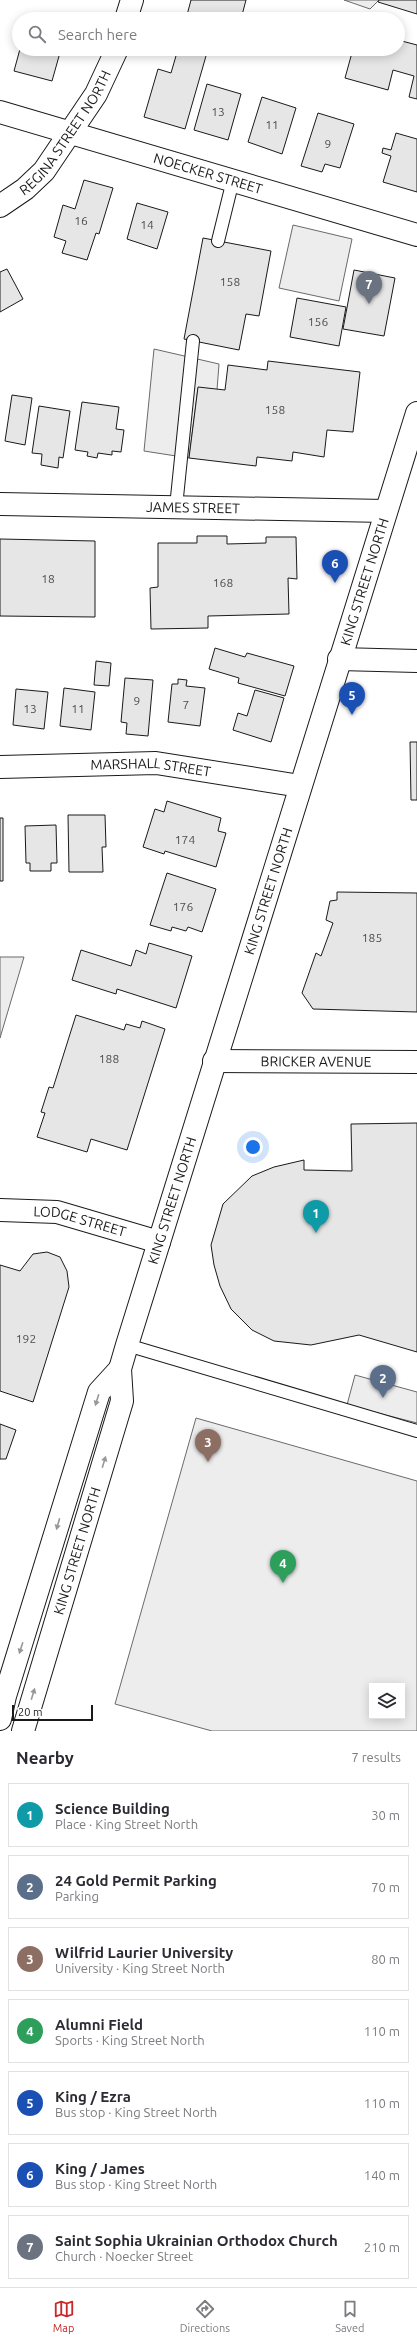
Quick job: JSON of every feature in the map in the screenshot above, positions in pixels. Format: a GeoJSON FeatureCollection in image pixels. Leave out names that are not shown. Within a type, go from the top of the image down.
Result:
{"type":"FeatureCollection","features":[{"type":"Feature","properties":{"kind":"street"},"geometry":{"type":"LineString","coordinates":[[128,12],[132,0]]}},
{"type":"Feature","properties":{"kind":"street","name":"REGINA STREET NORTH"},"geometry":{"type":"LineString","coordinates":[[0,206],[25,189],[44,171],[96,94],[114,56]]}},
{"type":"Feature","properties":{"kind":"street","name":"NOECKER STREET"},"geometry":{"type":"LineString","coordinates":[[0,112],[417,235]]}},
{"type":"Feature","properties":{"kind":"street","name":"KING STREET NORTH"},"geometry":{"type":"LineString","coordinates":[[23,1731],[122,1401],[120,1369],[127,1345],[214,1060],[417,413]]}},
{"type":"Feature","properties":{"kind":"street","name":"JAMES STREET"},"geometry":{"type":"LineString","coordinates":[[0,504],[386,511]]}},
{"type":"Feature","properties":{"kind":"street"},"geometry":{"type":"LineString","coordinates":[[339,659],[417,661]]}},
{"type":"Feature","properties":{"kind":"street","name":"MARSHALL STREET"},"geometry":{"type":"LineString","coordinates":[[0,767],[156,764],[300,786]]}},
{"type":"Feature","properties":{"kind":"street","name":"BRICKER AVENUE"},"geometry":{"type":"LineString","coordinates":[[214,1060],[417,1062]]}},
{"type":"Feature","properties":{"kind":"street","name":"LODGE STREET"},"geometry":{"type":"LineString","coordinates":[[0,1210],[57,1212],[158,1242]]}},
{"type":"Feature","properties":{"kind":"street","name":"KING STREET NORTH"},"geometry":{"type":"LineString","coordinates":[[0,1719],[5,1696],[99,1392],[120,1369]]}},
{"type":"Feature","properties":{"kind":"lane"},"geometry":{"type":"LineString","coordinates":[[218,241],[234,180]]}},
{"type":"Feature","properties":{"kind":"lane"},"geometry":{"type":"LineString","coordinates":[[176,508],[193,341]]}},
{"type":"Feature","properties":{"kind":"lane"},"geometry":{"type":"LineString","coordinates":[[127,1345],[417,1430]]}},
{"type":"Feature","properties":{"kind":"shaded area"},"geometry":{"type":"Polygon","coordinates":[[[344,0],[379,0],[370,9],[344,0]]]}},
{"type":"Feature","properties":{"kind":"shaded area"},"geometry":{"type":"Polygon","coordinates":[[[293,225],[352,239],[339,301],[279,288],[293,225]]]}},
{"type":"Feature","properties":{"kind":"shaded area"},"geometry":{"type":"Polygon","coordinates":[[[154,349],[219,364],[217,390],[198,388],[189,458],[144,451],[154,349]]]}},
{"type":"Feature","properties":{"kind":"shaded area"},"geometry":{"type":"Polygon","coordinates":[[[0,957],[24,957],[0,1038],[0,957]]]}},
{"type":"Feature","properties":{"kind":"shaded area"},"geometry":{"type":"Polygon","coordinates":[[[355,1375],[417,1392],[417,1423],[347,1405],[355,1375]]]}},
{"type":"Feature","properties":{"kind":"shaded area"},"geometry":{"type":"Polygon","coordinates":[[[196,1418],[417,1481],[417,1731],[212,1731],[115,1704],[196,1418]]]}},
{"type":"Feature","properties":{"kind":"building"},"geometry":{"type":"Polygon","coordinates":[[[191,0],[246,0],[243,12],[188,12],[191,0]]]}},
{"type":"Feature","properties":{"kind":"building"},"geometry":{"type":"Polygon","coordinates":[[[379,0],[417,0],[417,14],[378,2],[379,0]]]}},
{"type":"Feature","properties":{"kind":"building"},"geometry":{"type":"Polygon","coordinates":[[[405,42],[417,45],[417,99],[409,97],[414,76],[393,70],[388,90],[345,78],[351,56],[405,56],[405,42]]]}},
{"type":"Feature","properties":{"kind":"building"},"geometry":{"type":"Polygon","coordinates":[[[18,56],[59,56],[52,81],[14,71],[18,56]]]}},
{"type":"Feature","properties":{"kind":"building"},"geometry":{"type":"Polygon","coordinates":[[[176,56],[206,56],[185,129],[144,117],[158,69],[171,73],[176,56]]]}},
{"type":"Feature","properties":{"kind":"building"},"geometry":{"type":"Polygon","coordinates":[[[207,84],[241,94],[228,140],[194,130],[207,84]]]}},
{"type":"Feature","properties":{"kind":"building"},"geometry":{"type":"Polygon","coordinates":[[[262,97],[296,108],[282,154],[248,142],[262,97]]]}},
{"type":"Feature","properties":{"kind":"building"},"geometry":{"type":"Polygon","coordinates":[[[318,113],[354,124],[340,168],[325,164],[322,172],[301,166],[318,113]]]}},
{"type":"Feature","properties":{"kind":"building"},"geometry":{"type":"Polygon","coordinates":[[[396,133],[417,139],[417,192],[383,182],[391,156],[382,153],[383,148],[391,150],[396,133]]]}},
{"type":"Feature","properties":{"kind":"building"},"geometry":{"type":"Polygon","coordinates":[[[84,180],[113,188],[99,234],[96,233],[87,260],[62,253],[66,241],[54,237],[63,205],[75,209],[84,180]]]}},
{"type":"Feature","properties":{"kind":"building"},"geometry":{"type":"Polygon","coordinates":[[[137,203],[168,212],[157,249],[127,239],[137,203]]]}},
{"type":"Feature","properties":{"kind":"building"},"geometry":{"type":"Polygon","coordinates":[[[203,238],[271,251],[259,316],[246,314],[239,350],[184,339],[203,238]]]}},
{"type":"Feature","properties":{"kind":"building"},"geometry":{"type":"Polygon","coordinates":[[[7,269],[23,299],[0,312],[0,272],[7,269]]]}},
{"type":"Feature","properties":{"kind":"building"},"geometry":{"type":"Polygon","coordinates":[[[354,270],[395,278],[384,336],[343,329],[354,270]]]}},
{"type":"Feature","properties":{"kind":"building"},"geometry":{"type":"Polygon","coordinates":[[[297,298],[346,307],[339,346],[290,337],[297,298]]]}},
{"type":"Feature","properties":{"kind":"building"},"geometry":{"type":"Polygon","coordinates":[[[268,361],[360,372],[353,432],[327,430],[324,457],[293,452],[292,461],[257,457],[256,466],[189,458],[198,387],[225,390],[228,365],[267,370],[268,361]]]}},
{"type":"Feature","properties":{"kind":"building"},"geometry":{"type":"Polygon","coordinates":[[[12,395],[32,398],[25,445],[5,441],[12,395]]]}},
{"type":"Feature","properties":{"kind":"building"},"geometry":{"type":"Polygon","coordinates":[[[82,402],[119,407],[116,429],[124,430],[121,452],[112,451],[112,455],[98,453],[97,458],[87,456],[88,452],[75,450],[82,402]]]}},
{"type":"Feature","properties":{"kind":"building"},"geometry":{"type":"Polygon","coordinates":[[[39,406],[70,411],[63,458],[59,457],[58,468],[41,465],[42,454],[32,453],[39,406]]]}},
{"type":"Feature","properties":{"kind":"building"},"geometry":{"type":"Polygon","coordinates":[[[197,536],[227,536],[227,544],[266,543],[266,537],[296,537],[297,579],[288,578],[289,614],[208,616],[208,628],[151,629],[150,588],[158,587],[158,543],[197,543],[197,536]]]}},
{"type":"Feature","properties":{"kind":"building"},"geometry":{"type":"Polygon","coordinates":[[[0,539],[95,541],[95,617],[0,616],[0,539]]]}},
{"type":"Feature","properties":{"kind":"building"},"geometry":{"type":"Polygon","coordinates":[[[215,648],[245,657],[247,653],[294,666],[285,696],[238,683],[239,678],[209,669],[215,648]]]}},
{"type":"Feature","properties":{"kind":"building"},"geometry":{"type":"Polygon","coordinates":[[[96,661],[111,663],[109,686],[94,685],[96,661]]]}},
{"type":"Feature","properties":{"kind":"building"},"geometry":{"type":"Polygon","coordinates":[[[125,678],[153,680],[148,736],[126,734],[127,723],[121,722],[125,678]]]}},
{"type":"Feature","properties":{"kind":"building"},"geometry":{"type":"Polygon","coordinates":[[[178,679],[187,680],[186,686],[205,688],[200,726],[168,722],[172,684],[178,684],[178,679]]]}},
{"type":"Feature","properties":{"kind":"building"},"geometry":{"type":"Polygon","coordinates":[[[64,688],[95,692],[91,730],[60,726],[64,688]]]}},
{"type":"Feature","properties":{"kind":"building"},"geometry":{"type":"Polygon","coordinates":[[[16,689],[48,692],[44,729],[13,725],[16,689]]]}},
{"type":"Feature","properties":{"kind":"building"},"geometry":{"type":"Polygon","coordinates":[[[255,690],[284,698],[271,742],[233,730],[238,713],[247,716],[255,690]]]}},
{"type":"Feature","properties":{"kind":"building"},"geometry":{"type":"Polygon","coordinates":[[[410,742],[417,742],[417,800],[411,800],[410,742]]]}},
{"type":"Feature","properties":{"kind":"building"},"geometry":{"type":"Polygon","coordinates":[[[167,801],[221,818],[218,831],[226,833],[216,867],[165,851],[164,854],[143,847],[155,809],[164,812],[167,801]]]}},
{"type":"Feature","properties":{"kind":"building"},"geometry":{"type":"Polygon","coordinates":[[[68,815],[105,815],[106,847],[102,847],[103,872],[69,872],[68,815]]]}},
{"type":"Feature","properties":{"kind":"building"},"geometry":{"type":"Polygon","coordinates":[[[0,818],[3,818],[3,881],[0,881],[0,818]]]}},
{"type":"Feature","properties":{"kind":"building"},"geometry":{"type":"Polygon","coordinates":[[[56,825],[57,863],[51,863],[51,871],[30,871],[30,863],[26,863],[25,826],[56,825]]]}},
{"type":"Feature","properties":{"kind":"building"},"geometry":{"type":"Polygon","coordinates":[[[167,873],[216,889],[202,932],[188,927],[186,931],[172,927],[171,931],[150,925],[167,873]]]}},
{"type":"Feature","properties":{"kind":"building"},"geometry":{"type":"Polygon","coordinates":[[[337,892],[417,893],[417,1012],[313,1009],[302,993],[316,953],[321,956],[333,923],[326,920],[330,901],[337,900],[337,892]]]}},
{"type":"Feature","properties":{"kind":"building"},"geometry":{"type":"Polygon","coordinates":[[[149,943],[192,956],[176,1008],[117,989],[116,994],[72,980],[81,950],[131,966],[136,950],[146,954],[149,943]]]}},
{"type":"Feature","properties":{"kind":"building"},"geometry":{"type":"Polygon","coordinates":[[[76,1015],[124,1030],[126,1024],[140,1028],[142,1021],[165,1029],[127,1150],[91,1139],[87,1152],[37,1137],[45,1113],[41,1112],[49,1087],[53,1088],[76,1015]]]}},
{"type":"Feature","properties":{"kind":"building"},"geometry":{"type":"Polygon","coordinates":[[[417,1123],[417,1352],[359,1335],[311,1345],[274,1341],[252,1330],[231,1309],[220,1286],[214,1265],[211,1245],[223,1204],[252,1176],[274,1167],[304,1160],[304,1170],[352,1171],[351,1124],[417,1123]]]}},
{"type":"Feature","properties":{"kind":"building"},"geometry":{"type":"Polygon","coordinates":[[[47,1252],[60,1257],[67,1271],[69,1287],[33,1402],[0,1391],[0,1265],[20,1271],[33,1254],[47,1252]]]}},
{"type":"Feature","properties":{"kind":"building"},"geometry":{"type":"Polygon","coordinates":[[[0,1424],[16,1430],[6,1459],[0,1459],[0,1424]]]}},
{"type":"Feature","properties":{"kind":"place","name":"Saint Sophia Ukrainian Orthodox Church"},"geometry":{"type":"Point","coordinates":[369,304]}},
{"type":"Feature","properties":{"kind":"place","name":"King / James"},"geometry":{"type":"Point","coordinates":[335,583]}},
{"type":"Feature","properties":{"kind":"place","name":"King / Ezra"},"geometry":{"type":"Point","coordinates":[352,715]}},
{"type":"Feature","properties":{"kind":"place","name":"Science Building"},"geometry":{"type":"Point","coordinates":[316,1233]}},
{"type":"Feature","properties":{"kind":"place","name":"24 Gold Permit Parking"},"geometry":{"type":"Point","coordinates":[383,1398]}},
{"type":"Feature","properties":{"kind":"place","name":"Wilfrid Laurier University"},"geometry":{"type":"Point","coordinates":[208,1462]}},
{"type":"Feature","properties":{"kind":"place","name":"Alumni Field"},"geometry":{"type":"Point","coordinates":[283,1583]}}]}
